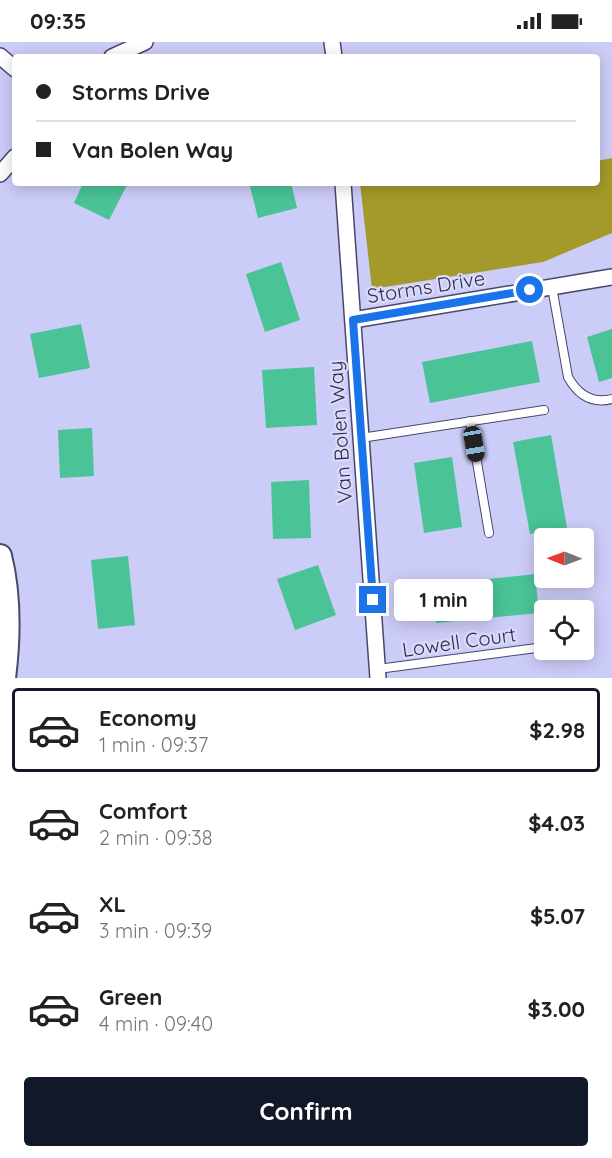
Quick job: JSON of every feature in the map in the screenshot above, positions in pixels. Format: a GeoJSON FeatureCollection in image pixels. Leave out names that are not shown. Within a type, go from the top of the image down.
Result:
{"type":"FeatureCollection","features":[{"type":"Feature","properties":{"kind":"main road"},"geometry":{"type":"LineString","coordinates":[[0,556],[7,610],[7,651],[4,678]]}},
{"type":"Feature","properties":{"kind":"street"},"geometry":{"type":"LineString","coordinates":[[119,54],[145,42]]}},
{"type":"Feature","properties":{"kind":"street"},"geometry":{"type":"LineString","coordinates":[[0,56],[12,66]]}},
{"type":"Feature","properties":{"kind":"street"},"geometry":{"type":"LineString","coordinates":[[0,174],[12,160]]}},
{"type":"Feature","properties":{"kind":"street","name":"Van Bolen Way"},"geometry":{"type":"LineString","coordinates":[[343,186],[378,674]]}},
{"type":"Feature","properties":{"kind":"street","name":"Storms Drive"},"geometry":{"type":"LineString","coordinates":[[353,320],[612,277]]}},
{"type":"Feature","properties":{"kind":"lane"},"geometry":{"type":"LineString","coordinates":[[552,287],[568,377],[582,396],[594,400],[612,399]]}},
{"type":"Feature","properties":{"kind":"lane"},"geometry":{"type":"LineString","coordinates":[[361,438],[544,410]]}},
{"type":"Feature","properties":{"kind":"lane"},"geometry":{"type":"LineString","coordinates":[[470,421],[489,533]]}},
{"type":"Feature","properties":{"kind":"lane","name":"Lowell Court"},"geometry":{"type":"LineString","coordinates":[[378,674],[534,649]]}},
{"type":"Feature","properties":{"kind":"shaded area"},"geometry":{"type":"Polygon","coordinates":[[[612,158],[612,233],[543,262],[372,289],[360,186],[600,186],[600,160],[612,158]]]}},
{"type":"Feature","properties":{"kind":"building"},"geometry":{"type":"Polygon","coordinates":[[[82,186],[126,186],[109,220],[74,203],[82,186]]]}},
{"type":"Feature","properties":{"kind":"building"},"geometry":{"type":"Polygon","coordinates":[[[250,186],[292,186],[297,208],[258,218],[250,186]]]}},
{"type":"Feature","properties":{"kind":"building"},"geometry":{"type":"Polygon","coordinates":[[[281,262],[300,320],[265,332],[246,274],[281,262]]]}},
{"type":"Feature","properties":{"kind":"building"},"geometry":{"type":"Polygon","coordinates":[[[81,324],[90,368],[39,378],[30,334],[81,324]]]}},
{"type":"Feature","properties":{"kind":"building"},"geometry":{"type":"Polygon","coordinates":[[[612,329],[612,378],[599,382],[587,337],[612,329]]]}},
{"type":"Feature","properties":{"kind":"building"},"geometry":{"type":"Polygon","coordinates":[[[532,341],[540,382],[430,403],[422,362],[532,341]]]}},
{"type":"Feature","properties":{"kind":"building"},"geometry":{"type":"Polygon","coordinates":[[[314,367],[317,425],[266,428],[262,370],[314,367]]]}},
{"type":"Feature","properties":{"kind":"building"},"geometry":{"type":"Polygon","coordinates":[[[92,428],[94,476],[60,478],[58,430],[92,428]]]}},
{"type":"Feature","properties":{"kind":"building"},"geometry":{"type":"Polygon","coordinates":[[[551,435],[567,528],[534,528],[534,533],[530,534],[513,442],[551,435]]]}},
{"type":"Feature","properties":{"kind":"building"},"geometry":{"type":"Polygon","coordinates":[[[452,457],[462,527],[424,533],[414,463],[452,457]]]}},
{"type":"Feature","properties":{"kind":"building"},"geometry":{"type":"Polygon","coordinates":[[[309,480],[311,538],[273,539],[271,482],[309,480]]]}},
{"type":"Feature","properties":{"kind":"building"},"geometry":{"type":"Polygon","coordinates":[[[128,556],[135,625],[98,629],[91,560],[128,556]]]}},
{"type":"Feature","properties":{"kind":"building"},"geometry":{"type":"Polygon","coordinates":[[[318,565],[336,615],[295,630],[277,579],[318,565]]]}},
{"type":"Feature","properties":{"kind":"building"},"geometry":{"type":"Polygon","coordinates":[[[534,574],[534,588],[536,588],[538,600],[534,600],[534,613],[436,623],[432,585],[534,574]]]}},
{"type":"Feature","properties":{"kind":"route"},"geometry":{"type":"LineString","coordinates":[[373,600],[353,320],[530,290]]}}]}
